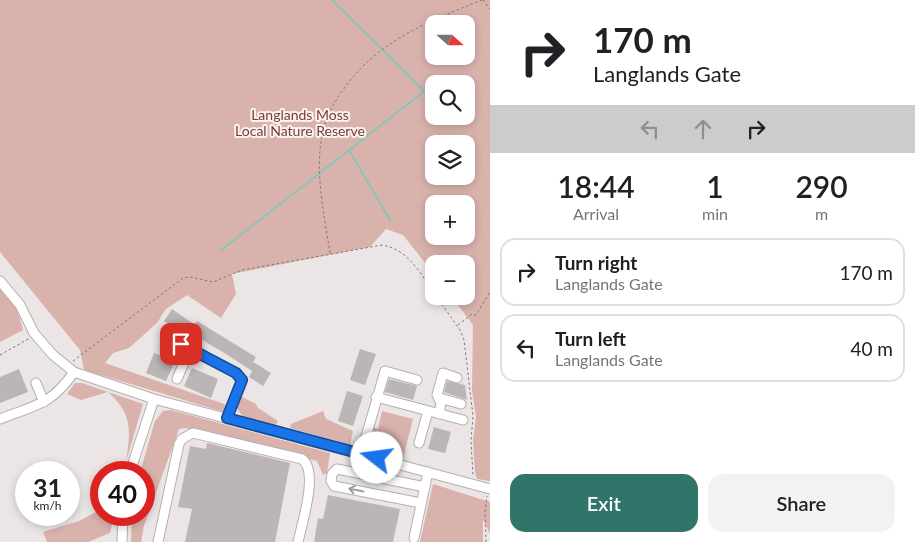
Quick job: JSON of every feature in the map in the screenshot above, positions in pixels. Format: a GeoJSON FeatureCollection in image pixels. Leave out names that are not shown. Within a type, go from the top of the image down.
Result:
{"type":"FeatureCollection","features":[{"type":"Feature","properties":{"kind":"street"},"geometry":{"type":"LineString","coordinates":[[0,281],[20,305],[34,333],[70,370],[154,399],[490,489]]}},
{"type":"Feature","properties":{"kind":"street"},"geometry":{"type":"LineString","coordinates":[[177,379],[186,347],[236,373],[242,380],[227,418]]}},
{"type":"Feature","properties":{"kind":"street"},"geometry":{"type":"LineString","coordinates":[[0,419],[44,402],[62,390],[70,370]]}},
{"type":"Feature","properties":{"kind":"street"},"geometry":{"type":"LineString","coordinates":[[361,454],[384,371],[417,380]]}},
{"type":"Feature","properties":{"kind":"street"},"geometry":{"type":"LineString","coordinates":[[439,414],[440,398],[437,395],[443,373],[457,378]]}},
{"type":"Feature","properties":{"kind":"street"},"geometry":{"type":"LineString","coordinates":[[36,384],[44,402]]}},
{"type":"Feature","properties":{"kind":"street"},"geometry":{"type":"LineString","coordinates":[[376,397],[463,420]]}},
{"type":"Feature","properties":{"kind":"street"},"geometry":{"type":"LineString","coordinates":[[440,398],[461,404]]}},
{"type":"Feature","properties":{"kind":"street"},"geometry":{"type":"LineString","coordinates":[[134,461],[154,399]]}},
{"type":"Feature","properties":{"kind":"street"},"geometry":{"type":"LineString","coordinates":[[419,443],[428,411]]}},
{"type":"Feature","properties":{"kind":"street"},"geometry":{"type":"LineString","coordinates":[[158,542],[179,444],[182,439],[193,433],[306,462],[311,475],[298,542]]}},
{"type":"Feature","properties":{"kind":"street"},"geometry":{"type":"LineString","coordinates":[[421,503],[334,486],[331,481],[332,474],[337,469],[425,487]]}},
{"type":"Feature","properties":{"kind":"street"},"geometry":{"type":"LineString","coordinates":[[414,538],[428,472]]}},
{"type":"Feature","properties":{"kind":"street"},"geometry":{"type":"LineString","coordinates":[[122,542],[123,526]]}},
{"type":"Feature","properties":{"kind":"path"},"geometry":{"type":"LineString","coordinates":[[330,253],[323,207],[320,162],[322,132],[328,113],[349,82],[367,63],[406,32],[482,0],[490,9]]}},
{"type":"Feature","properties":{"kind":"path"},"geometry":{"type":"LineString","coordinates":[[70,370],[183,278],[190,277],[208,282],[232,274],[330,253],[382,245],[395,247],[407,256],[425,280]]}},
{"type":"Feature","properties":{"kind":"path"},"geometry":{"type":"LineString","coordinates":[[458,326],[472,314],[476,315],[490,292]]}},
{"type":"Feature","properties":{"kind":"path"},"geometry":{"type":"LineString","coordinates":[[0,355],[30,338],[34,344]]}},
{"type":"Feature","properties":{"kind":"green space","name":"Langlands Moss Local Nature Reserve"},"geometry":{"type":"Polygon","coordinates":[[[0,0],[490,0],[490,481],[477,479],[475,472],[473,440],[476,417],[472,390],[473,325],[458,305],[475,305],[475,255],[425,255],[425,263],[403,235],[386,229],[370,247],[232,274],[236,294],[221,318],[187,295],[166,309],[157,323],[129,348],[113,353],[105,363],[230,406],[224,412],[84,370],[80,350],[0,252],[0,0]]]}},
{"type":"Feature","properties":{"kind":"green space"},"geometry":{"type":"Polygon","coordinates":[[[0,289],[16,305],[23,330],[0,342],[0,289]]]}},
{"type":"Feature","properties":{"kind":"green space"},"geometry":{"type":"Polygon","coordinates":[[[75,383],[82,383],[143,404],[126,461],[129,442],[128,424],[122,408],[116,400],[108,392],[81,400],[67,394],[75,383]]]}},
{"type":"Feature","properties":{"kind":"green space"},"geometry":{"type":"Polygon","coordinates":[[[240,396],[256,404],[258,408],[278,421],[275,426],[253,422],[244,417],[237,408],[240,396]]]}},
{"type":"Feature","properties":{"kind":"green space"},"geometry":{"type":"Polygon","coordinates":[[[171,410],[330,453],[327,473],[323,475],[317,461],[186,428],[179,429],[155,496],[155,461],[143,461],[155,421],[163,411],[171,410]]]}},
{"type":"Feature","properties":{"kind":"green space"},"geometry":{"type":"Polygon","coordinates":[[[323,411],[326,419],[353,431],[350,445],[290,428],[291,424],[323,411]]]}},
{"type":"Feature","properties":{"kind":"green space"},"geometry":{"type":"Polygon","coordinates":[[[382,411],[413,419],[403,459],[384,454],[370,446],[374,428],[378,429],[382,411]]]}},
{"type":"Feature","properties":{"kind":"green space"},"geometry":{"type":"Polygon","coordinates":[[[433,484],[490,502],[490,534],[483,519],[483,542],[420,542],[433,484]]]}},
{"type":"Feature","properties":{"kind":"green space"},"geometry":{"type":"Polygon","coordinates":[[[90,515],[90,526],[112,526],[110,533],[88,542],[47,542],[43,532],[63,526],[80,526],[80,520],[90,515]]]}},
{"type":"Feature","properties":{"kind":"green space"},"geometry":{"type":"Polygon","coordinates":[[[132,526],[144,526],[141,542],[131,542],[132,526]]]}},
{"type":"Feature","properties":{"kind":"building"},"geometry":{"type":"Polygon","coordinates":[[[172,309],[195,325],[197,321],[256,357],[253,362],[271,373],[263,386],[249,377],[252,371],[184,329],[182,333],[164,321],[172,309]]]}},
{"type":"Feature","properties":{"kind":"building"},"geometry":{"type":"Polygon","coordinates":[[[360,349],[376,354],[365,385],[350,380],[360,349]]]}},
{"type":"Feature","properties":{"kind":"building"},"geometry":{"type":"Polygon","coordinates":[[[154,353],[175,361],[166,381],[146,373],[154,353]]]}},
{"type":"Feature","properties":{"kind":"building"},"geometry":{"type":"Polygon","coordinates":[[[192,368],[218,379],[211,398],[184,386],[192,368]]]}},
{"type":"Feature","properties":{"kind":"building"},"geometry":{"type":"Polygon","coordinates":[[[19,369],[28,392],[0,403],[0,377],[19,369]]]}},
{"type":"Feature","properties":{"kind":"building"},"geometry":{"type":"Polygon","coordinates":[[[389,379],[417,386],[413,400],[385,392],[389,379]]]}},
{"type":"Feature","properties":{"kind":"building"},"geometry":{"type":"Polygon","coordinates":[[[447,381],[465,385],[467,400],[444,392],[447,381]]]}},
{"type":"Feature","properties":{"kind":"building"},"geometry":{"type":"Polygon","coordinates":[[[347,391],[363,396],[353,426],[338,421],[347,391]]]}},
{"type":"Feature","properties":{"kind":"building"},"geometry":{"type":"Polygon","coordinates":[[[434,427],[451,432],[445,453],[428,449],[434,427]]]}},
{"type":"Feature","properties":{"kind":"building"},"geometry":{"type":"Polygon","coordinates":[[[207,443],[290,463],[275,542],[185,542],[192,509],[178,507],[190,446],[206,449],[207,443]]]}},
{"type":"Feature","properties":{"kind":"building"},"geometry":{"type":"Polygon","coordinates":[[[328,495],[400,509],[393,542],[314,542],[318,518],[323,519],[328,495]]]}},
{"type":"Feature","properties":{"kind":"waterway"},"geometry":{"type":"LineString","coordinates":[[332,0],[424,91]]}},
{"type":"Feature","properties":{"kind":"waterway"},"geometry":{"type":"LineString","coordinates":[[220,251],[425,91]]}},
{"type":"Feature","properties":{"kind":"waterway"},"geometry":{"type":"LineString","coordinates":[[349,150],[390,220]]}},
{"type":"Feature","properties":{"kind":"route"},"geometry":{"type":"LineString","coordinates":[[181,344],[236,373],[242,380],[239,393],[227,418],[377,458]]}}]}
